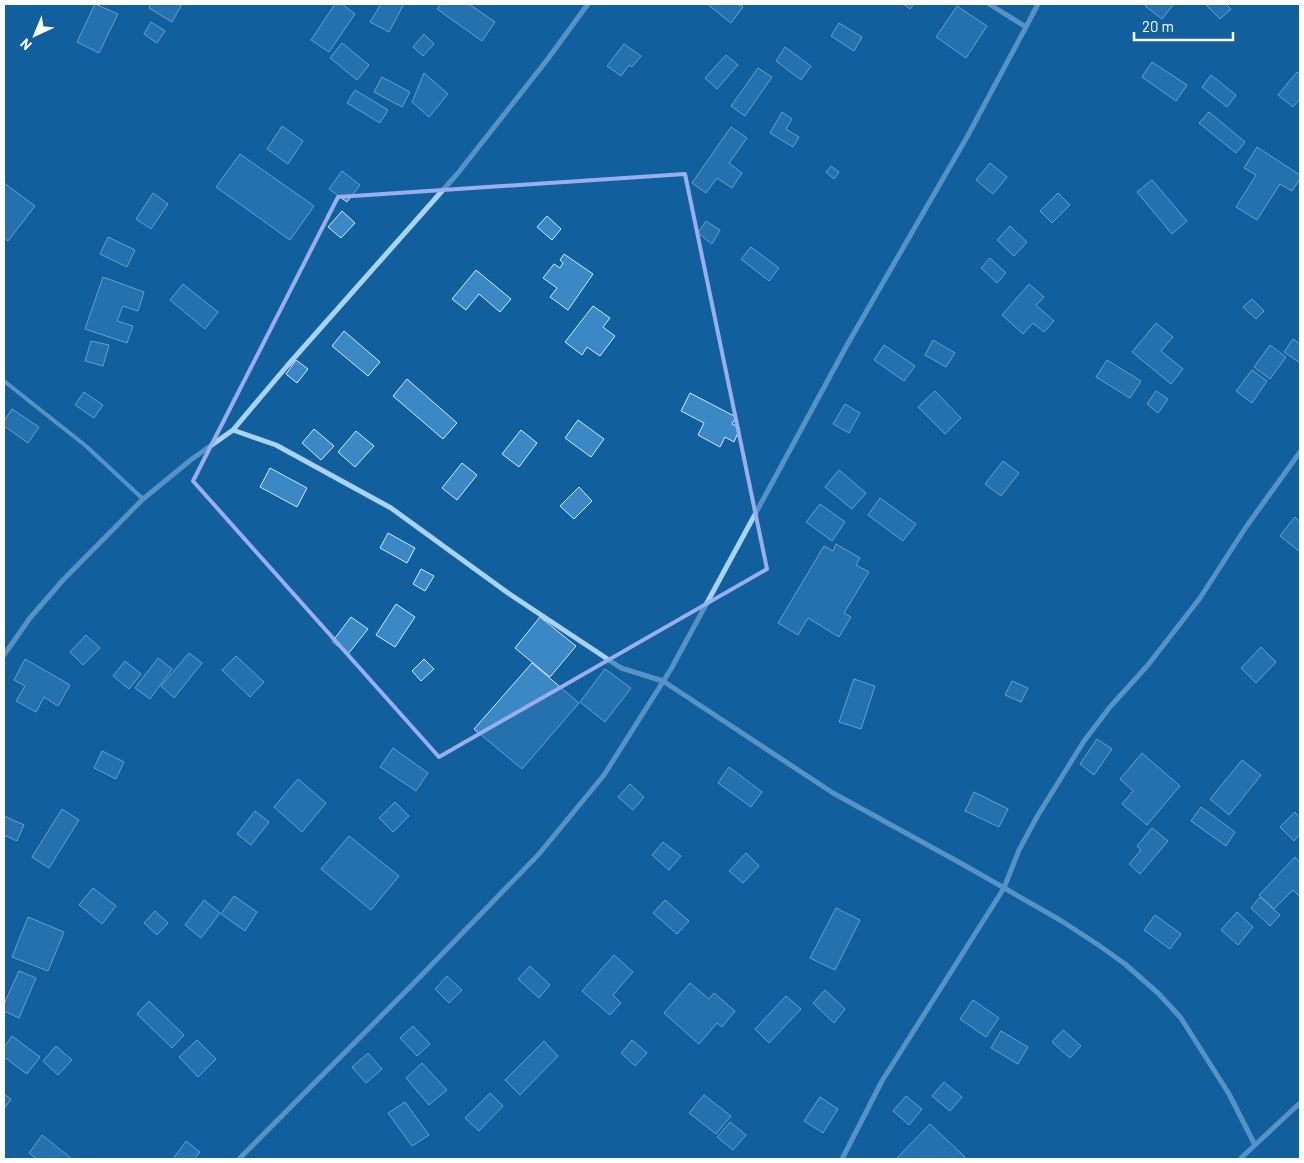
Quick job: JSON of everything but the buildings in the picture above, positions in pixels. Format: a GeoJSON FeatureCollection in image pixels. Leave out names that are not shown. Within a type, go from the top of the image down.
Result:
{"type":"FeatureCollection","features":[{"type":"Feature","properties":{"kind":"street"},"geometry":{"type":"LineString","coordinates":[[4,655],[30,618],[63,580],[143,499],[192,459],[233,430],[287,366],[458,173],[547,60],[588,4]]}},
{"type":"Feature","properties":{"kind":"street"},"geometry":{"type":"LineString","coordinates":[[989,4],[1026,27]]}},
{"type":"Feature","properties":{"kind":"street"},"geometry":{"type":"LineString","coordinates":[[239,1159],[408,990],[539,854],[604,775],[663,682],[847,345],[967,137],[1038,4]]}},
{"type":"Feature","properties":{"kind":"street"},"geometry":{"type":"LineString","coordinates":[[233,430],[276,445],[391,508],[508,593],[620,668],[663,682],[833,793],[1004,888],[1097,944],[1125,964],[1158,993],[1181,1018],[1229,1094],[1255,1145]]}},
{"type":"Feature","properties":{"kind":"street"},"geometry":{"type":"LineString","coordinates":[[842,1159],[882,1081],[1004,888],[1019,850],[1038,815],[1084,741],[1110,707],[1148,665],[1200,598],[1246,527],[1300,452]]}},
{"type":"Feature","properties":{"kind":"street"},"geometry":{"type":"LineString","coordinates":[[1240,1159],[1300,1103]]}},
{"type":"Feature","properties":{"kind":"lane"},"geometry":{"type":"LineString","coordinates":[[4,381],[86,446],[143,499]]}},
{"type":"Feature","properties":{"kind":"highlighted area"},"geometry":{"type":"Polygon","coordinates":[[[685,174],[767,569],[439,757],[193,481],[338,197],[685,174]]]}}]}
